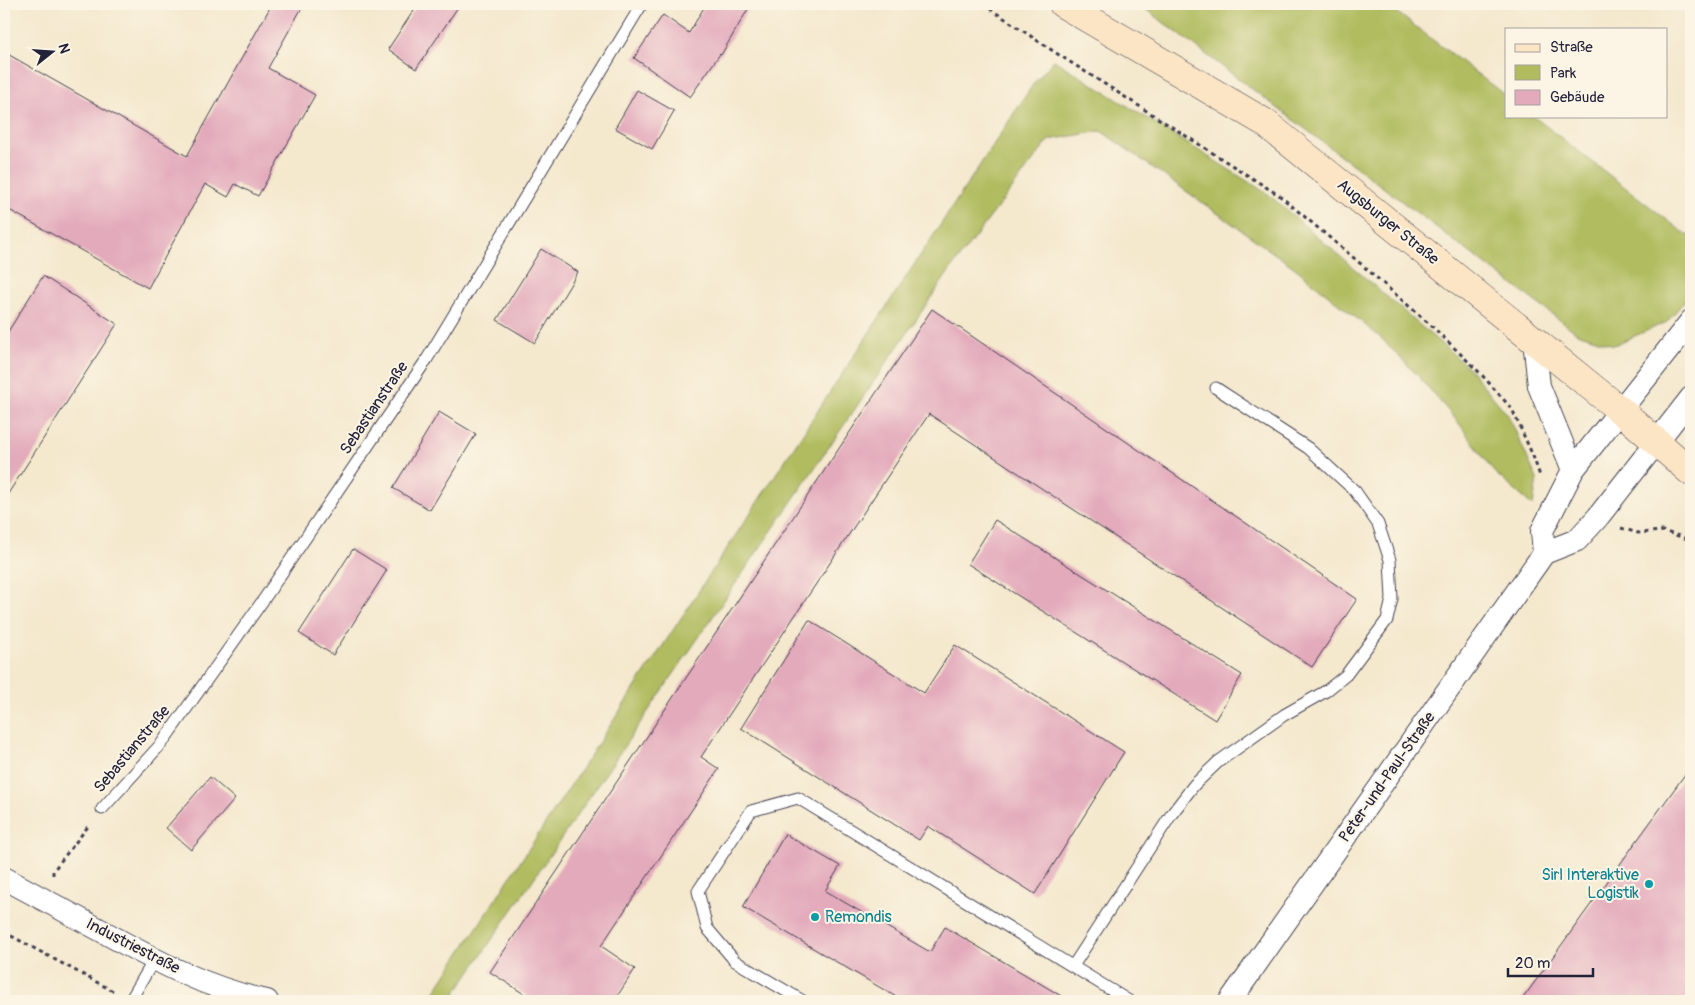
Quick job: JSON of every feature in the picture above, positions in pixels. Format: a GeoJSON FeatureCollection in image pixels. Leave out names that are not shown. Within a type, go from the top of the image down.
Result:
{"type":"FeatureCollection","features":[{"type":"Feature","properties":{"kind":"main road","name":"Augsburger Straße"},"geometry":{"type":"LineString","coordinates":[[1063,4],[1264,122],[1620,410],[1691,472]]}},
{"type":"Feature","properties":{"kind":"street"},"geometry":{"type":"LineString","coordinates":[[1691,322],[1573,470],[1542,530],[1544,553],[1577,540],[1598,517],[1691,398]]}},
{"type":"Feature","properties":{"kind":"street"},"geometry":{"type":"LineString","coordinates":[[1534,340],[1539,386],[1573,470]]}},
{"type":"Feature","properties":{"kind":"street","name":"Peter-und-Paul-Straße"},"geometry":{"type":"LineString","coordinates":[[1230,1001],[1544,553]]}},
{"type":"Feature","properties":{"kind":"street","name":"Industriestraße"},"geometry":{"type":"LineString","coordinates":[[4,878],[154,960],[210,984],[251,998],[267,1001]]}},
{"type":"Feature","properties":{"kind":"lane","name":"Sebastianstraße"},"geometry":{"type":"LineString","coordinates":[[102,809],[162,743],[264,599],[427,359],[642,4]]}},
{"type":"Feature","properties":{"kind":"lane"},"geometry":{"type":"LineString","coordinates":[[1073,966],[1171,815],[1194,785],[1218,762],[1284,715],[1326,692],[1346,676],[1387,620],[1392,599],[1390,560],[1378,524],[1354,491],[1308,448],[1216,388]]}},
{"type":"Feature","properties":{"kind":"lane"},"geometry":{"type":"LineString","coordinates":[[803,1001],[735,961],[707,928],[698,891],[750,811],[798,798],[1129,1001]]}},
{"type":"Feature","properties":{"kind":"lane"},"geometry":{"type":"LineString","coordinates":[[130,1001],[154,960]]}},
{"type":"Feature","properties":{"kind":"path"},"geometry":{"type":"LineString","coordinates":[[983,4],[1280,196],[1362,264],[1435,329],[1481,374],[1512,410],[1541,477],[1562,492]]}},
{"type":"Feature","properties":{"kind":"path"},"geometry":{"type":"LineString","coordinates":[[1598,517],[1612,526],[1638,533],[1663,531],[1691,540]]}},
{"type":"Feature","properties":{"kind":"path"},"geometry":{"type":"LineString","coordinates":[[50,903],[53,870],[102,809]]}},
{"type":"Feature","properties":{"kind":"path"},"geometry":{"type":"LineString","coordinates":[[4,932],[130,1001]]}},
{"type":"Feature","properties":{"kind":"green space"},"geometry":{"type":"Polygon","coordinates":[[[1139,4],[1386,4],[1505,95],[1505,118],[1536,118],[1688,236],[1691,232],[1691,293],[1667,322],[1614,345],[1577,333],[1139,4]]]}},
{"type":"Feature","properties":{"kind":"green space"},"geometry":{"type":"Polygon","coordinates":[[[1054,60],[1268,194],[1467,366],[1508,415],[1537,479],[1533,506],[1494,472],[1458,422],[1418,376],[1381,338],[1295,268],[1101,131],[1049,140],[950,270],[450,1001],[445,1001],[433,994],[1034,83],[1054,60]]]}},
{"type":"Feature","properties":{"kind":"building"},"geometry":{"type":"Polygon","coordinates":[[[272,4],[304,4],[268,68],[315,95],[258,196],[235,184],[228,197],[205,184],[148,288],[4,207],[4,52],[187,156],[272,4]]]}},
{"type":"Feature","properties":{"kind":"building"},"geometry":{"type":"Polygon","coordinates":[[[418,4],[460,4],[416,69],[388,49],[418,4]]]}},
{"type":"Feature","properties":{"kind":"building"},"geometry":{"type":"Polygon","coordinates":[[[706,4],[751,4],[721,55],[690,97],[634,58],[663,15],[689,33],[706,4]]]}},
{"type":"Feature","properties":{"kind":"building"},"geometry":{"type":"Polygon","coordinates":[[[637,90],[674,111],[652,149],[615,128],[637,90]]]}},
{"type":"Feature","properties":{"kind":"building"},"geometry":{"type":"Polygon","coordinates":[[[541,249],[578,272],[535,343],[497,320],[541,249]]]}},
{"type":"Feature","properties":{"kind":"building"},"geometry":{"type":"Polygon","coordinates":[[[43,276],[117,324],[4,500],[4,338],[43,276]]]}},
{"type":"Feature","properties":{"kind":"building"},"geometry":{"type":"Polygon","coordinates":[[[932,309],[1357,599],[1312,667],[929,414],[701,757],[719,769],[601,946],[635,969],[614,1001],[572,1001],[566,998],[564,1001],[535,1001],[490,972],[932,309]]]}},
{"type":"Feature","properties":{"kind":"building"},"geometry":{"type":"Polygon","coordinates":[[[439,412],[476,434],[430,510],[393,488],[439,412]]]}},
{"type":"Feature","properties":{"kind":"building"},"geometry":{"type":"Polygon","coordinates":[[[995,520],[1242,675],[1215,720],[968,564],[995,520]]]}},
{"type":"Feature","properties":{"kind":"building"},"geometry":{"type":"Polygon","coordinates":[[[353,549],[387,570],[333,655],[299,633],[353,549]]]}},
{"type":"Feature","properties":{"kind":"building"},"geometry":{"type":"Polygon","coordinates":[[[809,620],[924,693],[955,645],[1124,752],[1035,894],[928,826],[919,840],[741,728],[809,620]]]}},
{"type":"Feature","properties":{"kind":"building","name":"Sirl Interaktive Logistik"},"geometry":{"type":"Polygon","coordinates":[[[1691,766],[1691,1001],[1521,1001],[1691,766]]]}},
{"type":"Feature","properties":{"kind":"building"},"geometry":{"type":"Polygon","coordinates":[[[210,777],[235,799],[191,850],[166,828],[210,777]]]}},
{"type":"Feature","properties":{"kind":"building","name":"Remondis"},"geometry":{"type":"Polygon","coordinates":[[[785,834],[840,866],[825,891],[930,952],[945,927],[1068,1000],[903,1001],[743,907],[785,834]]]}},
{"type":"Feature","properties":{"kind":"place","name":"Sirl Interaktive Logistik"},"geometry":{"type":"Point","coordinates":[1649,884]}},
{"type":"Feature","properties":{"kind":"place","name":"Remondis"},"geometry":{"type":"Point","coordinates":[815,917]}}]}
